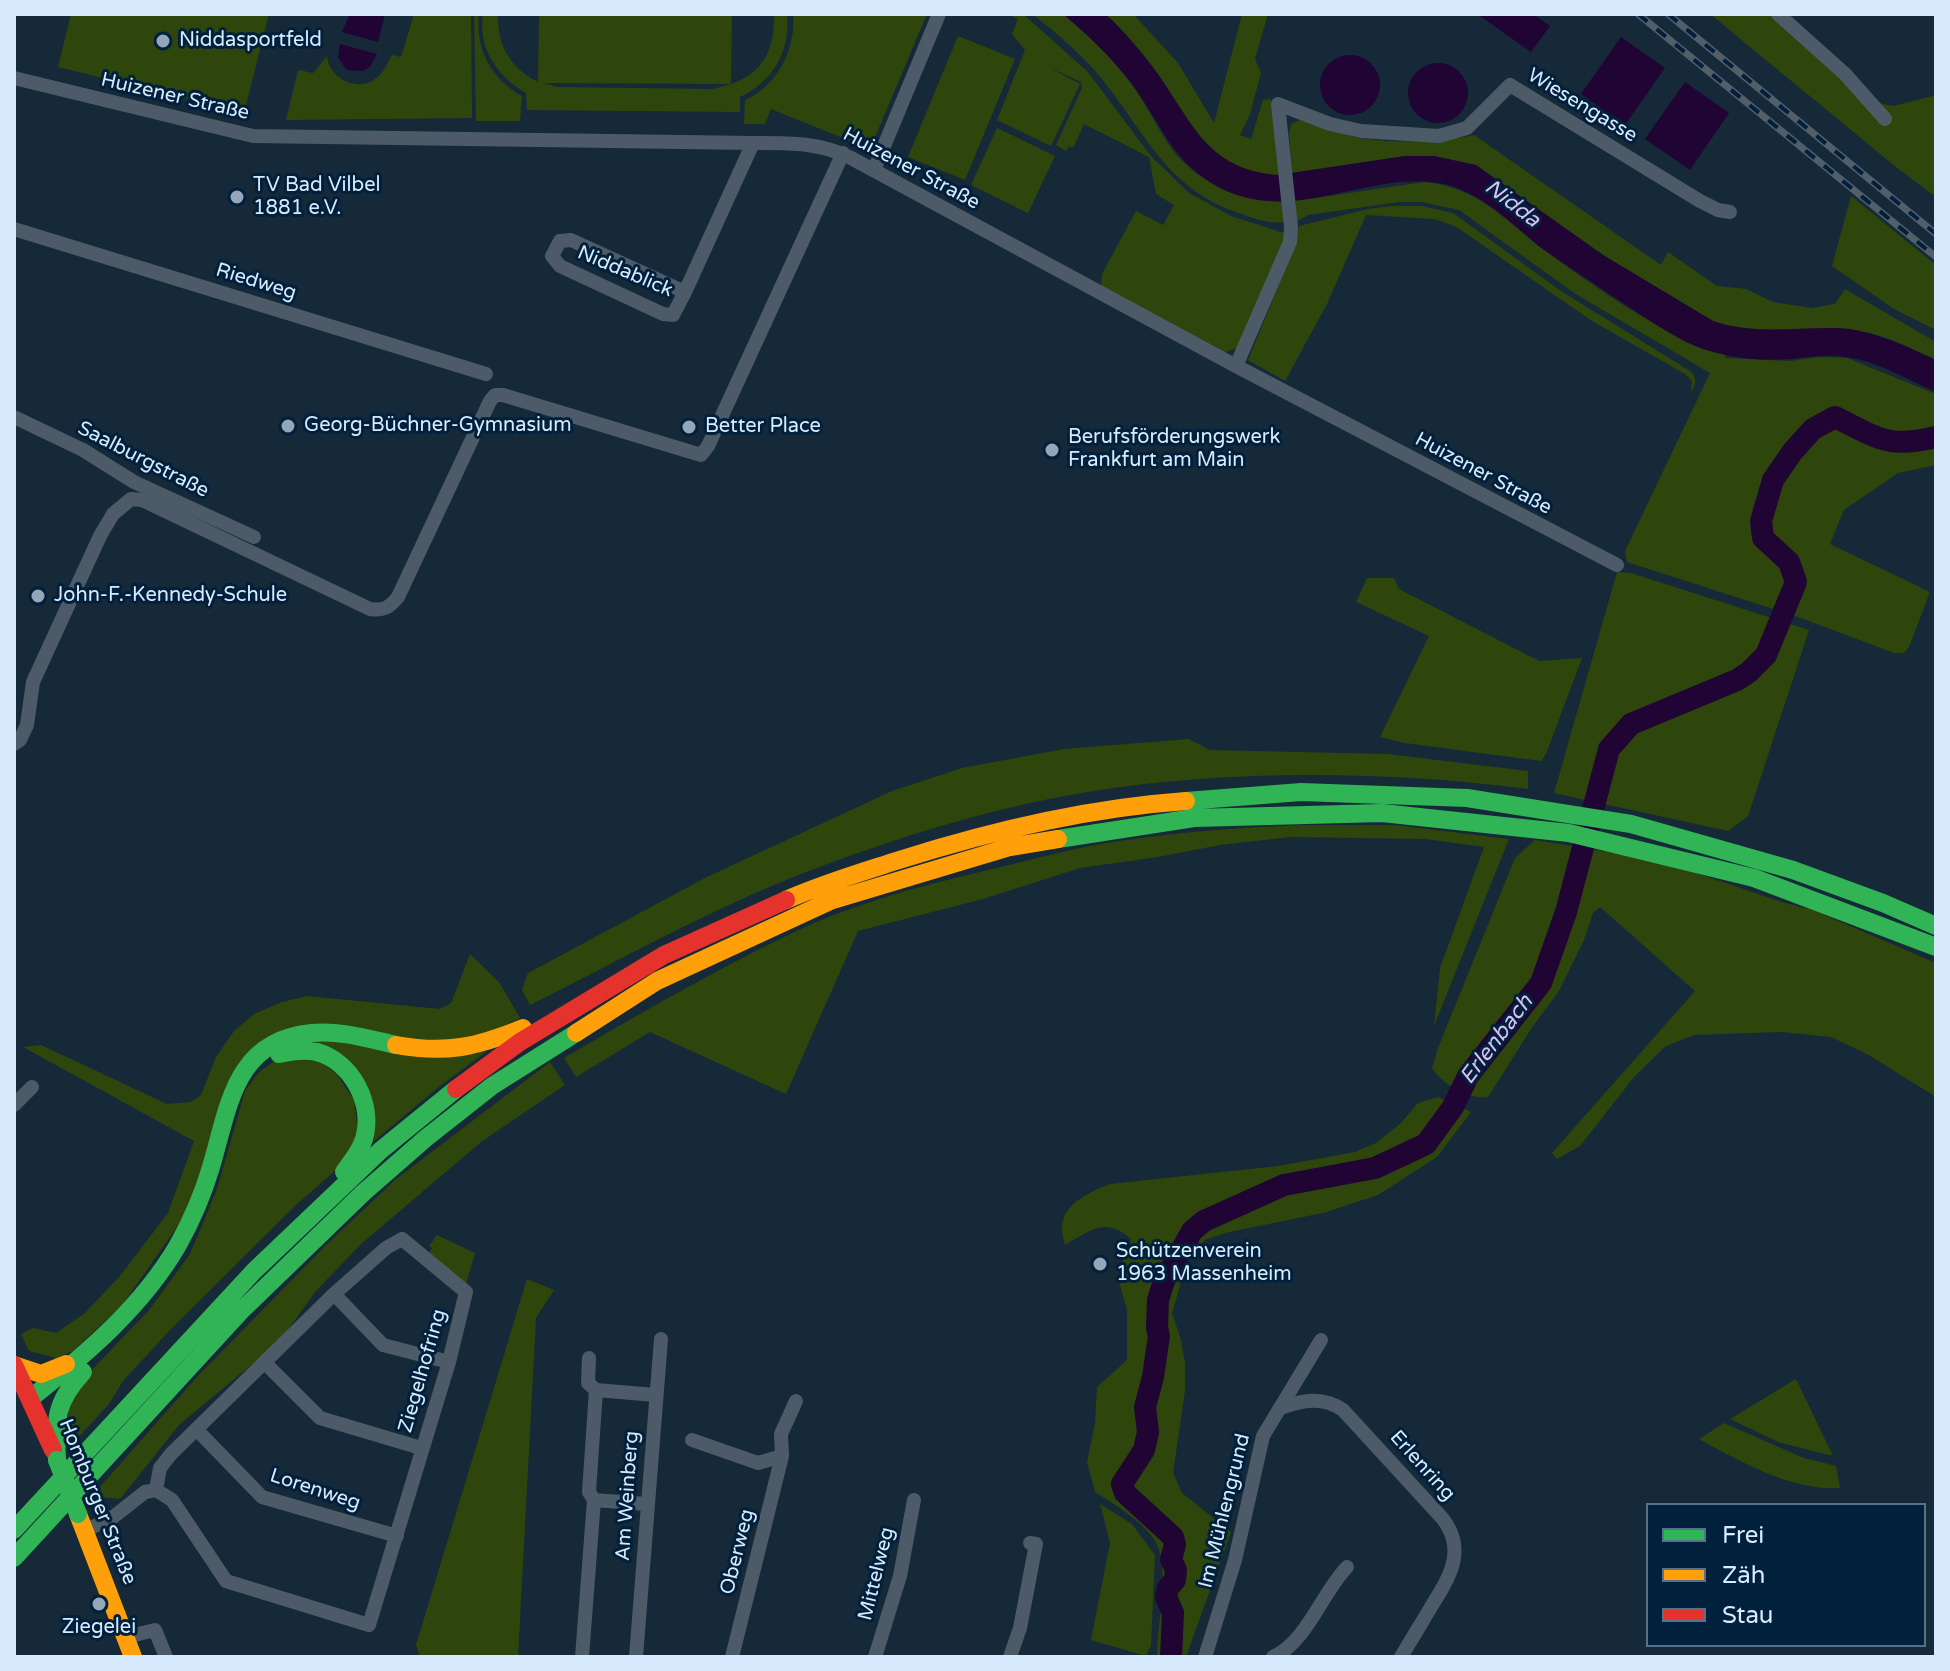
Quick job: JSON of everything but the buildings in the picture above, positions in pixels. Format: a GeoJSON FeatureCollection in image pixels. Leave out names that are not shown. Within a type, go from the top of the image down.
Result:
{"type":"FeatureCollection","features":[{"type":"Feature","properties":{"kind":"main road"},"geometry":{"type":"LineString","coordinates":[[14,1530],[174,1354],[322,1203],[430,1109],[518,1043],[573,1007],[705,933],[818,884],[952,841],[1069,814],[1192,798],[1326,791],[1486,800],[1579,814],[1684,837],[1857,892],[1936,926]]}},
{"type":"Feature","properties":{"kind":"main road"},"geometry":{"type":"LineString","coordinates":[[14,1558],[287,1265],[381,1176],[488,1089],[584,1022],[659,980],[760,931],[854,892],[956,860],[1074,833],[1193,816],[1374,812],[1485,820],[1658,850],[1781,886],[1936,947]]}},
{"type":"Feature","properties":{"kind":"main road"},"geometry":{"type":"LineString","coordinates":[[31,1398],[98,1342],[143,1294],[171,1255],[204,1187],[230,1094],[240,1074],[263,1050],[293,1036],[324,1032],[408,1048],[464,1048],[497,1040],[573,1007]]}},
{"type":"Feature","properties":{"kind":"main road"},"geometry":{"type":"LineString","coordinates":[[57,1460],[55,1417],[61,1398],[145,1307],[179,1261],[209,1198],[228,1124],[241,1089],[254,1070],[284,1052],[306,1049],[332,1058],[355,1080],[365,1102],[366,1130],[360,1149],[322,1203]]}},
{"type":"Feature","properties":{"kind":"main road"},"geometry":{"type":"LineString","coordinates":[[14,1365],[41,1374],[59,1367],[98,1342]]}},
{"type":"Feature","properties":{"kind":"main road","name":"Homburger Straße"},"geometry":{"type":"LineString","coordinates":[[14,1365],[57,1460],[133,1657]]}},
{"type":"Feature","properties":{"kind":"main road"},"geometry":{"type":"LineString","coordinates":[[31,1398],[48,1396],[67,1388]]}},
{"type":"Feature","properties":{"kind":"street"},"geometry":{"type":"LineString","coordinates":[[874,170],[939,14]]}},
{"type":"Feature","properties":{"kind":"street"},"geometry":{"type":"LineString","coordinates":[[1778,14],[1845,74],[1885,119]]}},
{"type":"Feature","properties":{"kind":"street","name":"Huizener Straße"},"geometry":{"type":"LineString","coordinates":[[14,78],[253,136],[812,144],[843,153],[1236,366],[1617,565]]}},
{"type":"Feature","properties":{"kind":"street","name":"Wiesengasse"},"geometry":{"type":"LineString","coordinates":[[1236,366],[1290,242],[1278,104],[1330,124],[1361,131],[1439,136],[1467,128],[1510,85],[1700,201],[1730,212]]}},
{"type":"Feature","properties":{"kind":"street","name":"Niddablick"},"geometry":{"type":"LineString","coordinates":[[685,292],[571,240],[560,241],[553,251],[554,259],[560,266],[668,316],[676,312],[753,143]]}},
{"type":"Feature","properties":{"kind":"street"},"geometry":{"type":"LineString","coordinates":[[17,742],[27,725],[33,682],[94,549],[113,514],[131,499],[142,500],[370,609],[379,610],[388,608],[398,597],[495,395],[701,455],[708,446],[843,153]]}},
{"type":"Feature","properties":{"kind":"street","name":"Riedweg"},"geometry":{"type":"LineString","coordinates":[[14,229],[486,374]]}},
{"type":"Feature","properties":{"kind":"street","name":"Saalburgstraße"},"geometry":{"type":"LineString","coordinates":[[14,417],[83,450],[134,482],[254,537]]}},
{"type":"Feature","properties":{"kind":"street"},"geometry":{"type":"LineString","coordinates":[[14,1105],[32,1087]]}},
{"type":"Feature","properties":{"kind":"street","name":"Ziegelhofring"},"geometry":{"type":"LineString","coordinates":[[402,1239],[466,1292],[449,1362],[369,1625],[226,1581],[172,1500],[156,1490],[160,1468],[171,1454],[334,1294],[386,1248],[402,1239]]}},
{"type":"Feature","properties":{"kind":"street"},"geometry":{"type":"LineString","coordinates":[[334,1294],[383,1345],[449,1362]]}},
{"type":"Feature","properties":{"kind":"street","name":"Am Weinberg"},"geometry":{"type":"LineString","coordinates":[[636,1657],[661,1339]]}},
{"type":"Feature","properties":{"kind":"street","name":"Im Mühlengrund"},"geometry":{"type":"LineString","coordinates":[[1205,1657],[1235,1560],[1260,1445],[1321,1340]]}},
{"type":"Feature","properties":{"kind":"street"},"geometry":{"type":"LineString","coordinates":[[589,1358],[588,1383],[596,1390],[655,1395]]}},
{"type":"Feature","properties":{"kind":"street"},"geometry":{"type":"LineString","coordinates":[[265,1363],[320,1418],[421,1448]]}},
{"type":"Feature","properties":{"kind":"street"},"geometry":{"type":"LineString","coordinates":[[582,1657],[594,1500],[589,1492],[596,1390]]}},
{"type":"Feature","properties":{"kind":"street","name":"Erlenring"},"geometry":{"type":"LineString","coordinates":[[1281,1408],[1311,1400],[1330,1402],[1343,1410],[1451,1531],[1456,1552],[1452,1573],[1401,1657]]}},
{"type":"Feature","properties":{"kind":"street","name":"Oberweg"},"geometry":{"type":"LineString","coordinates":[[732,1657],[782,1456],[781,1434],[796,1401]]}},
{"type":"Feature","properties":{"kind":"street","name":"Lorenweg"},"geometry":{"type":"LineString","coordinates":[[197,1430],[262,1497],[397,1536]]}},
{"type":"Feature","properties":{"kind":"street"},"geometry":{"type":"LineString","coordinates":[[692,1440],[758,1463],[782,1456]]}},
{"type":"Feature","properties":{"kind":"street"},"geometry":{"type":"LineString","coordinates":[[81,1523],[112,1518],[145,1492],[156,1490]]}},
{"type":"Feature","properties":{"kind":"street"},"geometry":{"type":"LineString","coordinates":[[594,1500],[647,1504]]}},
{"type":"Feature","properties":{"kind":"street","name":"Mittelweg"},"geometry":{"type":"LineString","coordinates":[[875,1657],[900,1576],[914,1500]]}},
{"type":"Feature","properties":{"kind":"street"},"geometry":{"type":"LineString","coordinates":[[1010,1657],[1020,1628],[1036,1544],[1030,1543]]}},
{"type":"Feature","properties":{"kind":"street"},"geometry":{"type":"LineString","coordinates":[[1273,1657],[1294,1643],[1333,1582],[1347,1567]]}},
{"type":"Feature","properties":{"kind":"street"},"geometry":{"type":"LineString","coordinates":[[126,1637],[155,1630],[166,1657]]}},
{"type":"Feature","properties":{"kind":"green space","name":"Niddasportfeld"},"geometry":{"type":"Polygon","coordinates":[[[71,14],[269,14],[244,113],[58,67],[71,14]]]}},
{"type":"Feature","properties":{"kind":"green space"},"geometry":{"type":"Polygon","coordinates":[[[414,14],[471,14],[472,118],[286,120],[298,70],[313,73],[327,56],[332,70],[343,80],[357,84],[372,81],[392,55],[401,57],[414,14]]]}},
{"type":"Feature","properties":{"kind":"green space"},"geometry":{"type":"Polygon","coordinates":[[[474,14],[479,14],[480,39],[487,62],[502,81],[522,96],[520,121],[476,121],[474,14]]]}},
{"type":"Feature","properties":{"kind":"green space"},"geometry":{"type":"Polygon","coordinates":[[[483,14],[498,14],[500,36],[507,54],[520,70],[538,82],[539,14],[732,14],[731,84],[751,74],[760,65],[771,44],[774,14],[787,14],[787,27],[783,52],[777,63],[762,83],[740,97],[740,112],[527,110],[526,93],[498,70],[487,50],[482,27],[483,14]],[[543,83],[557,87],[712,89],[731,84],[543,83]]]}},
{"type":"Feature","properties":{"kind":"green space"},"geometry":{"type":"Polygon","coordinates":[[[793,14],[927,14],[870,149],[771,109],[765,124],[744,124],[745,100],[767,85],[788,53],[793,14]]]}},
{"type":"Feature","properties":{"kind":"green space"},"geometry":{"type":"Polygon","coordinates":[[[1007,14],[1023,14],[1088,72],[1150,155],[1189,193],[1231,216],[1287,234],[1238,348],[1225,352],[1101,286],[1102,274],[1136,211],[1163,225],[1174,205],[1156,194],[1149,157],[1084,124],[1073,148],[1069,146],[1066,151],[1056,145],[1082,88],[1081,82],[1048,67],[1080,84],[1051,146],[997,120],[1025,50],[1012,34],[1018,19],[1007,14]]]}},
{"type":"Feature","properties":{"kind":"green space"},"geometry":{"type":"Polygon","coordinates":[[[1032,14],[1063,14],[1097,45],[1139,94],[1167,142],[1189,168],[1233,192],[1283,202],[1286,222],[1267,222],[1238,213],[1190,187],[1156,153],[1089,64],[1032,14]]]}},
{"type":"Feature","properties":{"kind":"green space"},"geometry":{"type":"Polygon","coordinates":[[[1105,14],[1134,15],[1178,63],[1214,123],[1242,14],[1268,14],[1255,59],[1261,73],[1250,114],[1240,135],[1251,139],[1263,100],[1271,99],[1280,175],[1257,173],[1221,158],[1195,131],[1142,54],[1105,14]]]}},
{"type":"Feature","properties":{"kind":"green space"},"geometry":{"type":"Polygon","coordinates":[[[1710,14],[1769,14],[1865,101],[1894,106],[1936,95],[1936,197],[1896,167],[1710,14]]]}},
{"type":"Feature","properties":{"kind":"green space"},"geometry":{"type":"Polygon","coordinates":[[[958,36],[1015,59],[965,180],[908,157],[958,36]]]}},
{"type":"Feature","properties":{"kind":"green space"},"geometry":{"type":"Polygon","coordinates":[[[1300,120],[1354,137],[1383,141],[1430,141],[1474,135],[1661,265],[1668,252],[1717,286],[1746,289],[1773,302],[1812,308],[1835,304],[1845,289],[1936,342],[1936,360],[1871,334],[1842,330],[1749,329],[1713,321],[1603,255],[1476,165],[1434,156],[1405,156],[1292,174],[1289,134],[1291,124],[1300,120]]]}},
{"type":"Feature","properties":{"kind":"green space"},"geometry":{"type":"Polygon","coordinates":[[[997,128],[1055,156],[1028,213],[971,185],[997,128]]]}},
{"type":"Feature","properties":{"kind":"green space"},"geometry":{"type":"Polygon","coordinates":[[[1424,182],[1460,190],[1489,206],[1607,295],[1682,338],[1726,354],[1725,358],[1790,361],[1820,357],[1847,358],[1936,394],[1936,465],[1898,473],[1844,510],[1830,544],[1930,592],[1904,653],[1894,653],[1798,617],[1627,562],[1625,551],[1710,373],[1574,293],[1459,210],[1421,202],[1399,202],[1308,215],[1297,221],[1295,201],[1424,182]]]}},
{"type":"Feature","properties":{"kind":"green space"},"geometry":{"type":"Polygon","coordinates":[[[1851,196],[1936,265],[1936,330],[1894,309],[1832,266],[1851,196]]]}},
{"type":"Feature","properties":{"kind":"green space"},"geometry":{"type":"Polygon","coordinates":[[[1391,206],[1422,206],[1453,213],[1561,291],[1690,371],[1695,382],[1691,393],[1692,381],[1685,374],[1592,321],[1455,226],[1434,219],[1366,215],[1327,304],[1285,381],[1248,360],[1292,254],[1299,226],[1391,206]]]}},
{"type":"Feature","properties":{"kind":"green space"},"geometry":{"type":"Polygon","coordinates":[[[1617,572],[1631,573],[1809,630],[1748,816],[1728,831],[1554,793],[1617,572]]]}},
{"type":"Feature","properties":{"kind":"green space"},"geometry":{"type":"Polygon","coordinates":[[[1367,578],[1394,578],[1399,589],[1539,661],[1582,658],[1541,761],[1380,737],[1429,636],[1356,602],[1367,578]]]}},
{"type":"Feature","properties":{"kind":"green space"},"geometry":{"type":"Polygon","coordinates":[[[1189,739],[1210,750],[1388,754],[1528,771],[1528,789],[1364,776],[1252,776],[1196,779],[1053,798],[949,824],[814,869],[706,916],[530,1005],[522,990],[528,973],[707,877],[892,791],[962,768],[1064,749],[1189,739]]]}},
{"type":"Feature","properties":{"kind":"green space"},"geometry":{"type":"Polygon","coordinates":[[[1301,825],[1395,825],[1509,839],[1434,1026],[1440,968],[1484,847],[1426,839],[1290,837],[1080,868],[983,899],[858,931],[786,1094],[650,1032],[576,1077],[564,1058],[754,952],[831,916],[881,898],[1090,846],[1196,832],[1301,825]]]}},
{"type":"Feature","properties":{"kind":"green space"},"geometry":{"type":"Polygon","coordinates":[[[1535,840],[1639,857],[1699,874],[1813,910],[1936,963],[1936,1097],[1867,1054],[1831,1037],[1782,1032],[1694,1035],[1666,1046],[1634,1077],[1580,1146],[1557,1159],[1552,1153],[1695,991],[1600,907],[1593,913],[1584,940],[1559,991],[1488,1097],[1473,1096],[1442,1080],[1432,1068],[1438,1048],[1515,858],[1535,840]]]}},
{"type":"Feature","properties":{"kind":"green space"},"geometry":{"type":"Polygon","coordinates":[[[470,954],[499,982],[520,1018],[494,1031],[450,1041],[270,1035],[184,1217],[123,1304],[73,1351],[56,1358],[29,1351],[21,1334],[33,1328],[56,1333],[85,1313],[119,1277],[168,1213],[194,1141],[23,1047],[41,1045],[167,1104],[191,1102],[201,1095],[216,1057],[234,1031],[254,1014],[307,996],[440,1009],[451,1003],[470,954]]]}},
{"type":"Feature","properties":{"kind":"green space"},"geometry":{"type":"Polygon","coordinates":[[[313,1038],[486,1052],[374,1141],[373,1129],[313,1038]]]}},
{"type":"Feature","properties":{"kind":"green space"},"geometry":{"type":"Polygon","coordinates":[[[310,1054],[353,1086],[358,1136],[336,1170],[297,1204],[171,1329],[123,1381],[109,1404],[75,1441],[67,1426],[71,1392],[149,1310],[190,1254],[217,1189],[245,1091],[259,1072],[273,1062],[310,1054]]]}},
{"type":"Feature","properties":{"kind":"green space"},"geometry":{"type":"Polygon","coordinates":[[[550,1062],[565,1085],[481,1142],[360,1245],[315,1292],[280,1341],[179,1425],[120,1499],[92,1496],[195,1379],[326,1245],[396,1179],[550,1062]]]}},
{"type":"Feature","properties":{"kind":"green space"},"geometry":{"type":"Polygon","coordinates":[[[1438,1097],[1471,1112],[1437,1157],[1378,1195],[1323,1213],[1229,1232],[1205,1240],[1188,1259],[1172,1313],[1185,1363],[1185,1391],[1173,1473],[1182,1493],[1231,1532],[1186,1657],[1157,1657],[1162,1589],[1159,1550],[1141,1525],[1095,1492],[1087,1462],[1095,1423],[1097,1387],[1127,1360],[1127,1310],[1120,1285],[1123,1259],[1131,1239],[1122,1232],[1105,1227],[1090,1231],[1065,1245],[1064,1217],[1073,1204],[1110,1184],[1278,1166],[1355,1152],[1376,1143],[1400,1124],[1418,1103],[1438,1097]]]}},
{"type":"Feature","properties":{"kind":"green space"},"geometry":{"type":"Polygon","coordinates":[[[437,1235],[475,1253],[466,1284],[428,1254],[432,1248],[429,1246],[437,1235]]]}},
{"type":"Feature","properties":{"kind":"green space"},"geometry":{"type":"Polygon","coordinates":[[[527,1279],[554,1290],[536,1318],[518,1657],[420,1657],[416,1645],[527,1279]]]}},
{"type":"Feature","properties":{"kind":"green space"},"geometry":{"type":"Polygon","coordinates":[[[1796,1379],[1833,1456],[1778,1442],[1730,1419],[1796,1379]]]}},
{"type":"Feature","properties":{"kind":"green space"},"geometry":{"type":"Polygon","coordinates":[[[1724,1423],[1804,1458],[1836,1466],[1840,1488],[1822,1488],[1785,1480],[1699,1439],[1724,1423]]]}},
{"type":"Feature","properties":{"kind":"green space"},"geometry":{"type":"Polygon","coordinates":[[[1100,1504],[1132,1524],[1155,1555],[1151,1645],[1146,1656],[1091,1640],[1110,1543],[1100,1504]]]}},
{"type":"Feature","properties":{"kind":"water"},"geometry":{"type":"Polygon","coordinates":[[[342,14],[385,14],[378,42],[342,32],[349,16],[342,14]]]}},
{"type":"Feature","properties":{"kind":"water","name":"Nidda"},"geometry":{"type":"Polygon","coordinates":[[[1063,14],[1105,14],[1146,58],[1208,145],[1236,165],[1277,175],[1405,156],[1434,156],[1476,165],[1603,255],[1713,321],[1743,328],[1836,328],[1875,335],[1936,360],[1936,392],[1858,359],[1819,356],[1752,359],[1724,355],[1686,342],[1560,261],[1485,203],[1459,188],[1415,181],[1300,200],[1271,201],[1242,197],[1213,184],[1185,161],[1120,69],[1063,14]]]}},
{"type":"Feature","properties":{"kind":"water"},"geometry":{"type":"Polygon","coordinates":[[[1477,14],[1533,14],[1550,26],[1531,52],[1477,14]]]}},
{"type":"Feature","properties":{"kind":"water"},"geometry":{"type":"Polygon","coordinates":[[[1621,37],[1665,68],[1625,125],[1581,94],[1621,37]]]}},
{"type":"Feature","properties":{"kind":"water"},"geometry":{"type":"Polygon","coordinates":[[[340,44],[377,54],[370,67],[363,71],[347,70],[338,58],[340,44]]]}},
{"type":"Feature","properties":{"kind":"water"},"geometry":{"type":"Polygon","coordinates":[[[1350,55],[1372,63],[1380,85],[1372,107],[1350,115],[1328,107],[1320,85],[1328,63],[1350,55]]]}},
{"type":"Feature","properties":{"kind":"water"},"geometry":{"type":"Polygon","coordinates":[[[1438,63],[1450,65],[1459,72],[1466,81],[1466,105],[1459,114],[1450,121],[1438,123],[1426,121],[1417,114],[1410,105],[1408,93],[1410,81],[1417,72],[1426,65],[1438,63]]]}},
{"type":"Feature","properties":{"kind":"water"},"geometry":{"type":"Polygon","coordinates":[[[1685,82],[1729,113],[1690,170],[1645,139],[1685,82]]]}},
{"type":"Feature","properties":{"kind":"waterway","name":"Erlenbach"},"geometry":{"type":"LineString","coordinates":[[1171,1657],[1173,1613],[1166,1597],[1168,1588],[1175,1580],[1176,1570],[1171,1559],[1175,1545],[1173,1537],[1125,1493],[1122,1484],[1144,1450],[1148,1432],[1145,1407],[1159,1336],[1158,1300],[1164,1281],[1192,1231],[1204,1221],[1284,1185],[1375,1168],[1426,1144],[1453,1107],[1468,1076],[1541,983],[1566,912],[1609,749],[1631,724],[1737,680],[1766,655],[1796,582],[1789,562],[1763,538],[1761,521],[1773,480],[1793,451],[1813,429],[1835,417],[1883,439],[1906,442],[1936,437]]}},
{"type":"Feature","properties":{"kind":"railway"},"geometry":{"type":"LineString","coordinates":[[1638,14],[1936,257]]}},
{"type":"Feature","properties":{"kind":"railway"},"geometry":{"type":"LineString","coordinates":[[1668,14],[1936,234]]}},
{"type":"Feature","properties":{"kind":"traffic: fast"},"geometry":{"type":"LineString","coordinates":[[1186,801],[1301,792],[1467,798],[1631,824],[1793,870],[1936,926]]}},
{"type":"Feature","properties":{"kind":"traffic: fast"},"geometry":{"type":"LineString","coordinates":[[1058,839],[1194,818],[1382,813],[1569,833],[1754,878],[1936,947]]}},
{"type":"Feature","properties":{"kind":"traffic: fast"},"geometry":{"type":"LineString","coordinates":[[31,1398],[112,1328],[164,1268],[197,1207],[239,1080],[266,1048],[286,1038],[323,1032],[396,1045]]}},
{"type":"Feature","properties":{"kind":"traffic: fast"},"geometry":{"type":"LineString","coordinates":[[14,1558],[242,1310],[363,1193],[492,1086],[576,1033]]}},
{"type":"Feature","properties":{"kind":"traffic: fast"},"geometry":{"type":"LineString","coordinates":[[279,1054],[317,1052],[341,1065],[357,1086],[366,1112],[366,1126],[360,1148],[344,1172]]}},
{"type":"Feature","properties":{"kind":"traffic: fast"},"geometry":{"type":"LineString","coordinates":[[14,1530],[254,1271],[381,1150],[456,1089]]}},
{"type":"Feature","properties":{"kind":"traffic: fast"},"geometry":{"type":"LineString","coordinates":[[57,1460],[59,1412],[67,1393],[83,1372]]}},
{"type":"Feature","properties":{"kind":"traffic: fast"},"geometry":{"type":"LineString","coordinates":[[57,1460],[78,1514]]}},
{"type":"Feature","properties":{"kind":"traffic: slow"},"geometry":{"type":"LineString","coordinates":[[786,900],[896,861],[1003,831],[1112,809],[1186,801]]}},
{"type":"Feature","properties":{"kind":"traffic: slow"},"geometry":{"type":"LineString","coordinates":[[576,1033],[657,981],[830,901],[1010,847],[1058,839]]}},
{"type":"Feature","properties":{"kind":"traffic: slow"},"geometry":{"type":"LineString","coordinates":[[396,1045],[430,1049],[461,1047],[523,1028]]}},
{"type":"Feature","properties":{"kind":"traffic: slow"},"geometry":{"type":"LineString","coordinates":[[14,1365],[41,1374],[66,1364]]}},
{"type":"Feature","properties":{"kind":"traffic: slow"},"geometry":{"type":"LineString","coordinates":[[78,1514],[133,1657]]}},
{"type":"Feature","properties":{"kind":"traffic: jam"},"geometry":{"type":"LineString","coordinates":[[456,1089],[520,1042],[664,955],[786,900]]}},
{"type":"Feature","properties":{"kind":"traffic: jam"},"geometry":{"type":"LineString","coordinates":[[14,1365],[53,1450]]}},
{"type":"Feature","properties":{"kind":"place","name":"Niddasportfeld"},"geometry":{"type":"Point","coordinates":[163,41]}},
{"type":"Feature","properties":{"kind":"place","name":"TV Bad Vilbel 1881 e.V."},"geometry":{"type":"Point","coordinates":[237,197]}},
{"type":"Feature","properties":{"kind":"place","name":"Georg-Büchner-Gymnasium"},"geometry":{"type":"Point","coordinates":[288,426]}},
{"type":"Feature","properties":{"kind":"place","name":"Better Place"},"geometry":{"type":"Point","coordinates":[689,427]}},
{"type":"Feature","properties":{"kind":"place","name":"Berufsförderungswerk Frankfurt am Main"},"geometry":{"type":"Point","coordinates":[1052,450]}},
{"type":"Feature","properties":{"kind":"place","name":"John-F.-Kennedy-Schule"},"geometry":{"type":"Point","coordinates":[38,596]}},
{"type":"Feature","properties":{"kind":"place","name":"Schützenverein 1963 Massenheim"},"geometry":{"type":"Point","coordinates":[1100,1264]}},
{"type":"Feature","properties":{"kind":"place","name":"Ziegelei"},"geometry":{"type":"Point","coordinates":[99,1604]}}]}
